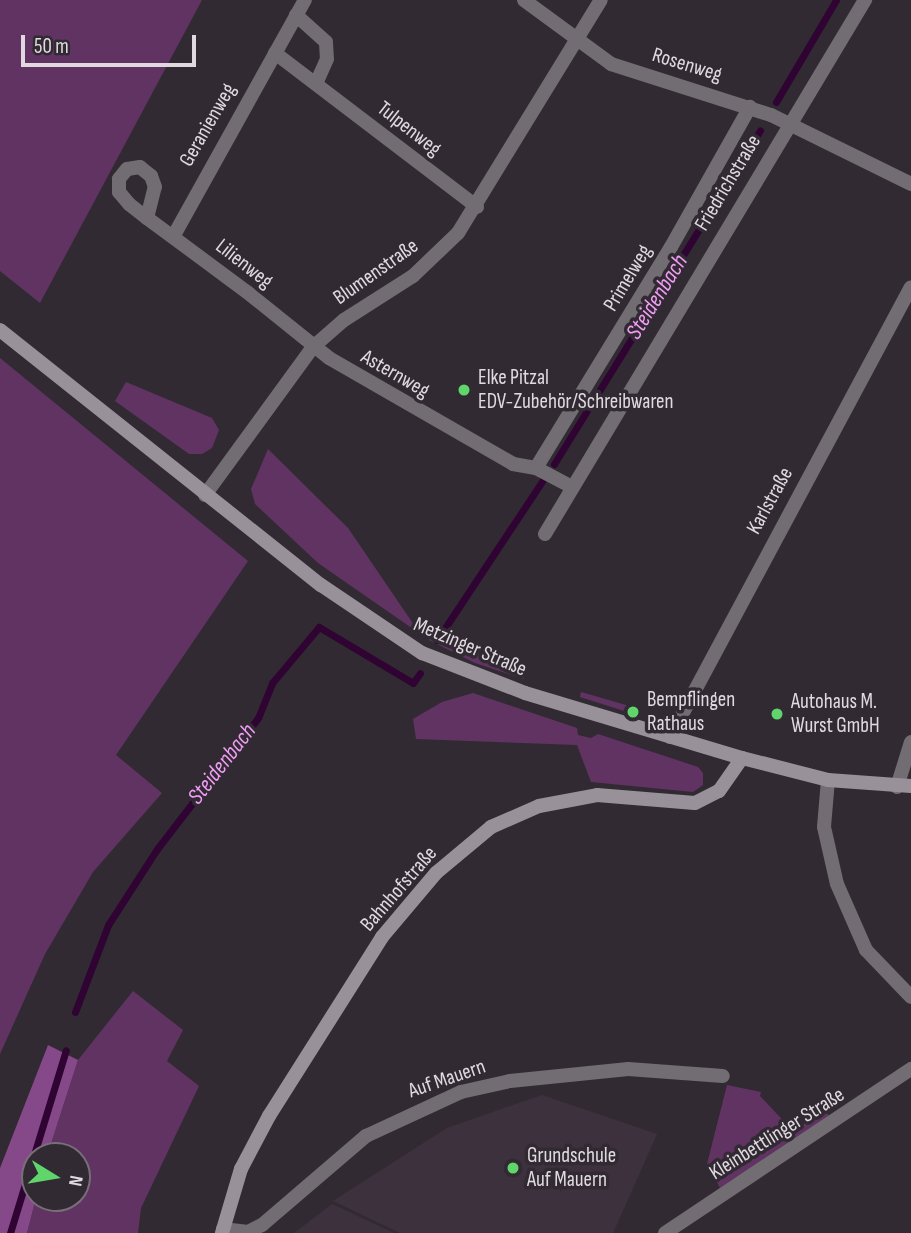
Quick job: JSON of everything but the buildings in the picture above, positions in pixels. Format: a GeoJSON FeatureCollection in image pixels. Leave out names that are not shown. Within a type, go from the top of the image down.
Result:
{"type":"FeatureCollection","features":[{"type":"Feature","properties":{"kind":"street","name":"Geranienweg"},"geometry":{"type":"LineString","coordinates":[[173,237],[305,0]]}},
{"type":"Feature","properties":{"kind":"street","name":"Rosenweg"},"geometry":{"type":"LineString","coordinates":[[524,0],[576,41],[611,64],[790,122],[911,184]]}},
{"type":"Feature","properties":{"kind":"street","name":"Blumenstraße"},"geometry":{"type":"LineString","coordinates":[[205,495],[313,347],[422,269],[477,207],[601,0]]}},
{"type":"Feature","properties":{"kind":"street","name":"Friedrichstraße"},"geometry":{"type":"LineString","coordinates":[[545,534],[790,122],[866,0]]}},
{"type":"Feature","properties":{"kind":"street"},"geometry":{"type":"LineString","coordinates":[[296,15],[327,42],[327,59],[316,84]]}},
{"type":"Feature","properties":{"kind":"street","name":"Tulpenweg"},"geometry":{"type":"LineString","coordinates":[[275,54],[477,207]]}},
{"type":"Feature","properties":{"kind":"street","name":"Primelweg"},"geometry":{"type":"LineString","coordinates":[[536,468],[671,247],[750,107]]}},
{"type":"Feature","properties":{"kind":"street","name":"Lilienweg"},"geometry":{"type":"LineString","coordinates":[[146,218],[313,347]]}},
{"type":"Feature","properties":{"kind":"street","name":"Karlstraße"},"geometry":{"type":"LineString","coordinates":[[670,737],[911,287]]}},
{"type":"Feature","properties":{"kind":"street","name":"Metzinger Straße"},"geometry":{"type":"LineString","coordinates":[[0,330],[205,495],[359,613],[422,653],[498,684],[741,758],[828,780],[904,786]]}},
{"type":"Feature","properties":{"kind":"street","name":"Asternweg"},"geometry":{"type":"LineString","coordinates":[[313,347],[372,387],[489,452],[513,464],[536,468],[572,486]]}},
{"type":"Feature","properties":{"kind":"street"},"geometry":{"type":"LineString","coordinates":[[904,786],[911,742]]}},
{"type":"Feature","properties":{"kind":"street","name":"Bahnhofstraße"},"geometry":{"type":"LineString","coordinates":[[223,1231],[241,1169],[269,1115],[382,937],[436,873],[491,827],[539,806],[597,795],[695,803],[719,791],[741,758]]}},
{"type":"Feature","properties":{"kind":"street"},"geometry":{"type":"LineString","coordinates":[[828,780],[824,827],[837,884],[866,950],[911,997]]}},
{"type":"Feature","properties":{"kind":"street","name":"Auf Mauern"},"geometry":{"type":"LineString","coordinates":[[223,1231],[248,1232],[262,1225],[366,1136],[461,1092],[510,1081],[628,1069],[723,1076]]}},
{"type":"Feature","properties":{"kind":"street","name":"Kleinbettlinger Straße"},"geometry":{"type":"LineString","coordinates":[[665,1233],[911,1069]]}},
{"type":"Feature","properties":{"kind":"shaded area"},"geometry":{"type":"Polygon","coordinates":[[[0,0],[202,0],[40,303],[0,271],[0,0]]]}},
{"type":"Feature","properties":{"kind":"shaded area"},"geometry":{"type":"Polygon","coordinates":[[[0,358],[248,561],[116,755],[162,793],[93,872],[45,954],[0,1054],[0,358]]]}},
{"type":"Feature","properties":{"kind":"shaded area"},"geometry":{"type":"Polygon","coordinates":[[[126,382],[212,418],[219,430],[212,448],[202,454],[189,454],[115,401],[126,382]]]}},
{"type":"Feature","properties":{"kind":"shaded area"},"geometry":{"type":"Polygon","coordinates":[[[268,449],[348,528],[412,622],[522,674],[524,679],[475,663],[429,640],[318,563],[255,504],[251,489],[268,449]]]}},
{"type":"Feature","properties":{"kind":"shaded area"},"geometry":{"type":"Polygon","coordinates":[[[581,692],[640,709],[640,716],[580,697],[581,692]]]}},
{"type":"Feature","properties":{"kind":"shaded area"},"geometry":{"type":"Polygon","coordinates":[[[473,693],[577,728],[578,735],[591,738],[598,734],[698,767],[703,773],[703,785],[693,792],[591,782],[577,745],[416,739],[413,719],[442,702],[473,693]]]}},
{"type":"Feature","properties":{"kind":"shaded area"},"geometry":{"type":"Polygon","coordinates":[[[133,991],[183,1030],[167,1061],[199,1086],[141,1208],[138,1233],[27,1233],[32,1212],[91,1212],[91,1142],[52,1142],[78,1060],[133,991]]]}},
{"type":"Feature","properties":{"kind":"shaded area"},"geometry":{"type":"Polygon","coordinates":[[[48,1045],[78,1060],[52,1142],[21,1142],[21,1212],[32,1212],[27,1233],[0,1233],[0,1168],[48,1045]]]}},
{"type":"Feature","properties":{"kind":"shaded area"},"geometry":{"type":"Polygon","coordinates":[[[727,1085],[761,1092],[760,1096],[793,1131],[824,1110],[831,1117],[720,1188],[707,1164],[727,1085]]]}},
{"type":"Feature","properties":{"kind":"shaded area","name":"Grundschule Auf Mauern"},"geometry":{"type":"Polygon","coordinates":[[[542,1095],[657,1134],[613,1233],[400,1233],[333,1201],[447,1128],[542,1095]]]}},
{"type":"Feature","properties":{"kind":"shaded area"},"geometry":{"type":"Polygon","coordinates":[[[332,1204],[394,1233],[294,1233],[332,1204]]]}},
{"type":"Feature","properties":{"kind":"waterway","name":"Steidenbach"},"geometry":{"type":"LineString","coordinates":[[776,102],[836,0]]}},
{"type":"Feature","properties":{"kind":"waterway","name":"Steidenbach"},"geometry":{"type":"LineString","coordinates":[[554,464],[760,131]]}},
{"type":"Feature","properties":{"kind":"waterway","name":"Steidenbach"},"geometry":{"type":"LineString","coordinates":[[437,640],[543,480]]}},
{"type":"Feature","properties":{"kind":"waterway","name":"Steidenbach"},"geometry":{"type":"LineString","coordinates":[[75,1012],[108,925],[157,849],[258,718],[272,683],[319,627],[413,683],[420,673]]}},
{"type":"Feature","properties":{"kind":"waterway","name":"Steidenbach"},"geometry":{"type":"LineString","coordinates":[[10,1233],[66,1050]]}},
{"type":"Feature","properties":{"kind":"place","name":"Elke Pitzal EDV-Zubehör/Schreibwaren"},"geometry":{"type":"Point","coordinates":[464,390]}},
{"type":"Feature","properties":{"kind":"place","name":"Bempflingen Rathaus"},"geometry":{"type":"Point","coordinates":[633,712]}},
{"type":"Feature","properties":{"kind":"place","name":"Autohaus M. Wurst GmbH"},"geometry":{"type":"Point","coordinates":[777,714]}},
{"type":"Feature","properties":{"kind":"place","name":"Grundschule Auf Mauern"},"geometry":{"type":"Point","coordinates":[513,1168]}}]}
